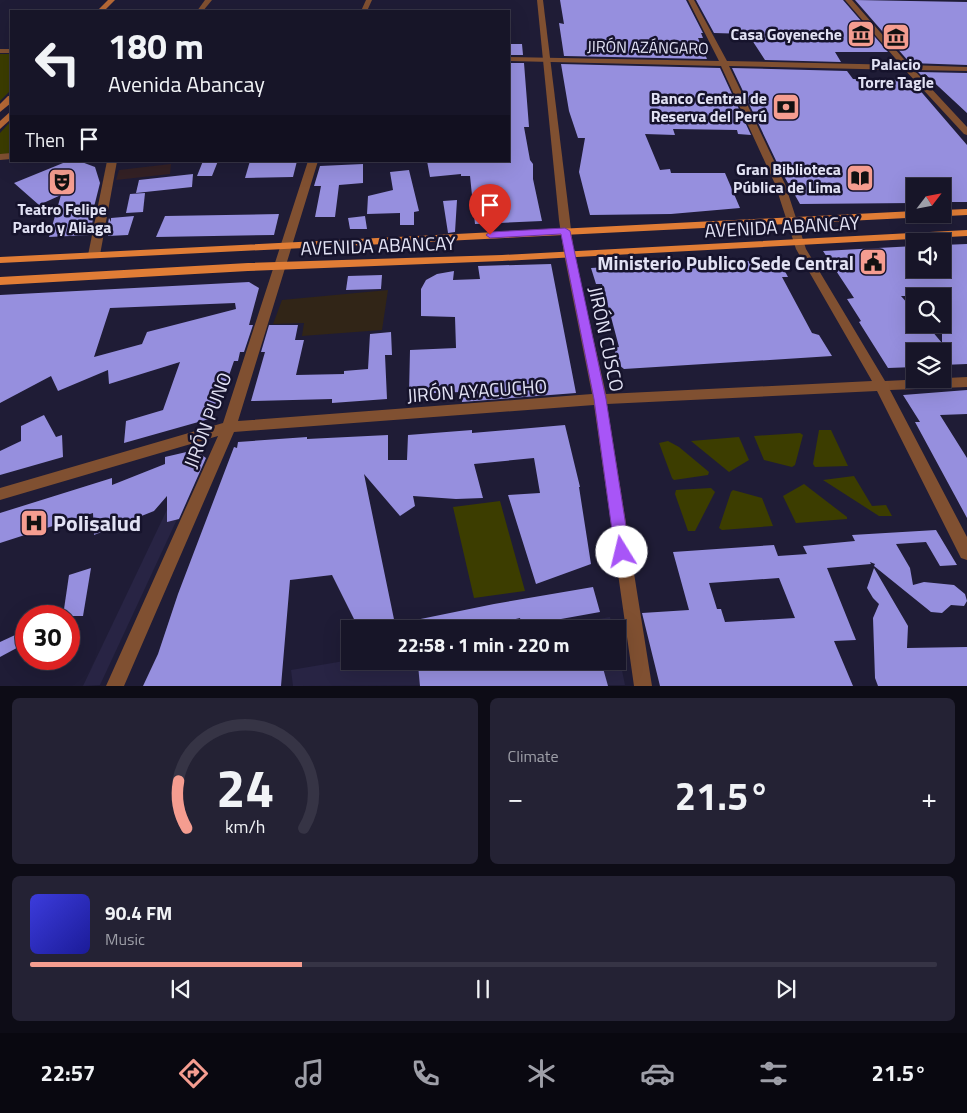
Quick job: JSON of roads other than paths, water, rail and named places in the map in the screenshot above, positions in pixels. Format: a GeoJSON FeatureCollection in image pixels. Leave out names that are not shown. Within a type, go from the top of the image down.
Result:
{"type":"FeatureCollection","features":[{"type":"Feature","properties":{"kind":"main road"},"geometry":{"type":"LineString","coordinates":[[101,10],[112,0]]}},
{"type":"Feature","properties":{"kind":"main road"},"geometry":{"type":"LineString","coordinates":[[111,10],[121,0]]}},
{"type":"Feature","properties":{"kind":"main road"},"geometry":{"type":"LineString","coordinates":[[0,110],[10,99]]}},
{"type":"Feature","properties":{"kind":"main road"},"geometry":{"type":"LineString","coordinates":[[0,126],[10,115]]}},
{"type":"Feature","properties":{"kind":"main road","name":"AVENIDA ABANCAY"},"geometry":{"type":"LineString","coordinates":[[0,260],[967,212]]}},
{"type":"Feature","properties":{"kind":"main road","name":"AVENIDA ABANCAY"},"geometry":{"type":"LineString","coordinates":[[0,281],[967,233]]}},
{"type":"Feature","properties":{"kind":"street"},"geometry":{"type":"LineString","coordinates":[[201,10],[209,0]]}},
{"type":"Feature","properties":{"kind":"street","name":"JIRÓN CUSCO"},"geometry":{"type":"LineString","coordinates":[[540,0],[565,231],[600,399],[643,686]]}},
{"type":"Feature","properties":{"kind":"street"},"geometry":{"type":"LineString","coordinates":[[691,0],[723,62],[780,184],[799,242],[882,385],[967,553]]}},
{"type":"Feature","properties":{"kind":"street"},"geometry":{"type":"LineString","coordinates":[[848,0],[967,132]]}},
{"type":"Feature","properties":{"kind":"street","name":"JIRÓN AZÁNGARO"},"geometry":{"type":"LineString","coordinates":[[510,59],[723,62],[967,69]]}},
{"type":"Feature","properties":{"kind":"street"},"geometry":{"type":"LineString","coordinates":[[94,255],[112,162]]}},
{"type":"Feature","properties":{"kind":"street","name":"JIRÓN PUNO"},"geometry":{"type":"LineString","coordinates":[[115,686],[229,427],[313,162]]}},
{"type":"Feature","properties":{"kind":"street","name":"JIRÓN AYACUCHO"},"geometry":{"type":"LineString","coordinates":[[0,494],[229,427],[600,399],[967,382]]}},
{"type":"Feature","properties":{"kind":"place","name":"Casa Goyeneche"},"geometry":{"type":"Point","coordinates":[861,34]}},
{"type":"Feature","properties":{"kind":"place","name":"Palacio Torre Tagle"},"geometry":{"type":"Point","coordinates":[896,37]}},
{"type":"Feature","properties":{"kind":"place","name":"Banco Central de Reserva del Perú"},"geometry":{"type":"Point","coordinates":[786,107]}},
{"type":"Feature","properties":{"kind":"place","name":"Gran Biblioteca Pública de Lima"},"geometry":{"type":"Point","coordinates":[860,178]}},
{"type":"Feature","properties":{"kind":"place","name":"Teatro Felipe Pardo y Aliaga"},"geometry":{"type":"Point","coordinates":[62,182]}},
{"type":"Feature","properties":{"kind":"place","name":"Ministerio Publico Sede Central"},"geometry":{"type":"Point","coordinates":[873,262]}},
{"type":"Feature","properties":{"kind":"place","name":"Polisalud"},"geometry":{"type":"Point","coordinates":[34,523]}}]}
